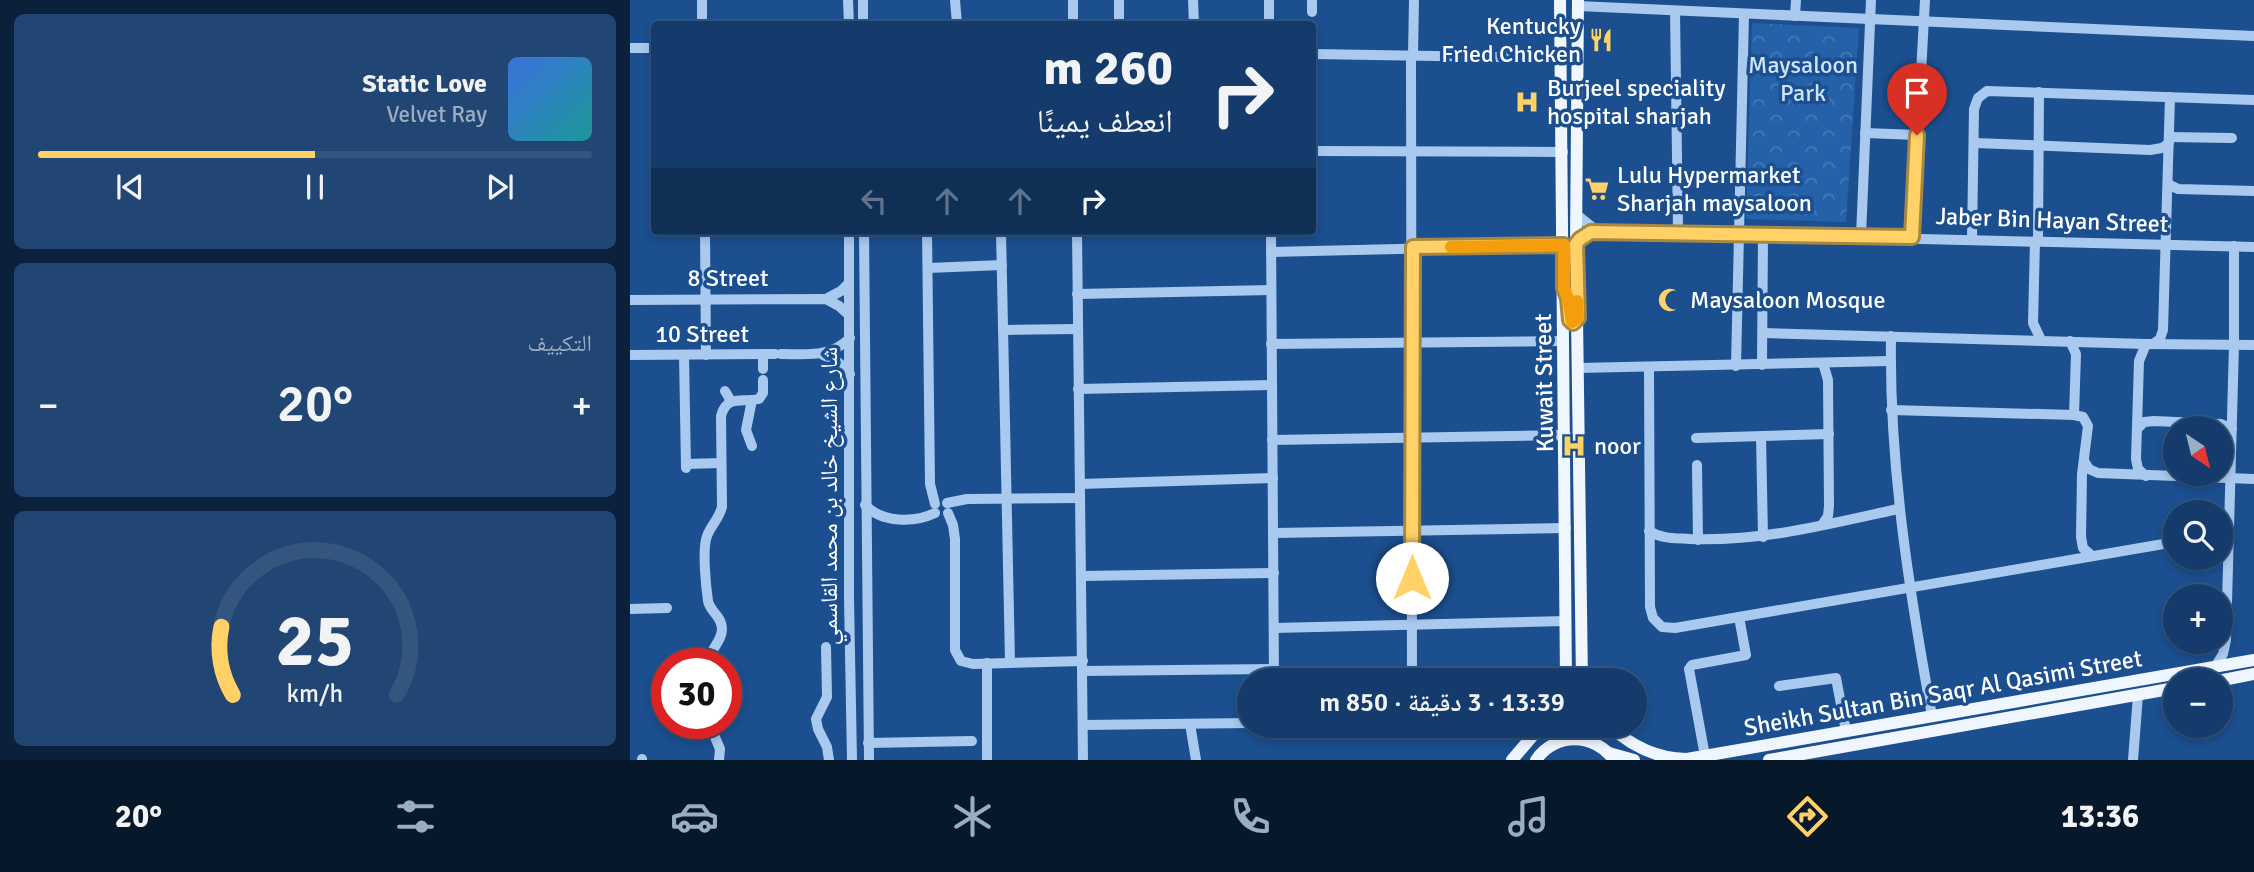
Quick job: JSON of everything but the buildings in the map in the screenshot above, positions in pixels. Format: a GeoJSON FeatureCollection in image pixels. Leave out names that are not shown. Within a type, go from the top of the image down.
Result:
{"type":"FeatureCollection","features":[{"type":"Feature","properties":{"kind":"main road","name":"Kuwait Street"},"geometry":{"type":"LineString","coordinates":[[1560,0],[1563,152],[1578,318],[1582,668]]}},
{"type":"Feature","properties":{"kind":"main road","name":"Kuwait Street"},"geometry":{"type":"LineString","coordinates":[[1566,668],[1566,435],[1563,341],[1564,288],[1577,215],[1578,3]]}},
{"type":"Feature","properties":{"kind":"main road"},"geometry":{"type":"LineString","coordinates":[[1564,288],[1571,322],[1578,318]]}},
{"type":"Feature","properties":{"kind":"main road","name":"Sheikh Sultan Bin Saqr Al Qasimi Street"},"geometry":{"type":"LineString","coordinates":[[1625,738],[1646,752],[1683,760],[2254,660]]}},
{"type":"Feature","properties":{"kind":"main road"},"geometry":{"type":"LineString","coordinates":[[2233,678],[2254,674]]}},
{"type":"Feature","properties":{"kind":"main road","name":"Sheikh Sultan Bin Saqr Al Qasimi Street"},"geometry":{"type":"LineString","coordinates":[[1769,760],[2163,690]]}},
{"type":"Feature","properties":{"kind":"main road"},"geometry":{"type":"LineString","coordinates":[[1886,739],[1883,735],[1886,729],[1916,719]]}},
{"type":"Feature","properties":{"kind":"main road"},"geometry":{"type":"LineString","coordinates":[[1512,760],[1531,738]]}},
{"type":"Feature","properties":{"kind":"main road"},"geometry":{"type":"LineString","coordinates":[[1536,760],[1556,738]]}},
{"type":"Feature","properties":{"kind":"main road"},"geometry":{"type":"LineString","coordinates":[[1547,748],[1561,741],[1577,738],[1592,741],[1612,757],[1634,760]]}},
{"type":"Feature","properties":{"kind":"street"},"geometry":{"type":"LineString","coordinates":[[702,0],[702,21]]}},
{"type":"Feature","properties":{"kind":"street"},"geometry":{"type":"LineString","coordinates":[[848,0],[849,21]]}},
{"type":"Feature","properties":{"kind":"street"},"geometry":{"type":"LineString","coordinates":[[863,0],[863,21]]}},
{"type":"Feature","properties":{"kind":"street"},"geometry":{"type":"LineString","coordinates":[[955,0],[957,21]]}},
{"type":"Feature","properties":{"kind":"street"},"geometry":{"type":"LineString","coordinates":[[1073,0],[1073,21]]}},
{"type":"Feature","properties":{"kind":"street"},"geometry":{"type":"LineString","coordinates":[[1119,0],[1119,21]]}},
{"type":"Feature","properties":{"kind":"street"},"geometry":{"type":"LineString","coordinates":[[1193,0],[1194,21]]}},
{"type":"Feature","properties":{"kind":"street"},"geometry":{"type":"LineString","coordinates":[[1269,0],[1269,21]]}},
{"type":"Feature","properties":{"kind":"street"},"geometry":{"type":"LineString","coordinates":[[1312,0],[1312,12]]}},
{"type":"Feature","properties":{"kind":"street"},"geometry":{"type":"LineString","coordinates":[[1412,668],[1414,0]]}},
{"type":"Feature","properties":{"kind":"street"},"geometry":{"type":"LineString","coordinates":[[1736,366],[1742,0]]}},
{"type":"Feature","properties":{"kind":"street"},"geometry":{"type":"LineString","coordinates":[[1795,16],[1796,0]]}},
{"type":"Feature","properties":{"kind":"street"},"geometry":{"type":"LineString","coordinates":[[1861,236],[1871,0]]}},
{"type":"Feature","properties":{"kind":"street"},"geometry":{"type":"LineString","coordinates":[[1912,237],[1925,0]]}},
{"type":"Feature","properties":{"kind":"street"},"geometry":{"type":"LineString","coordinates":[[1578,3],[1642,4],[1675,11],[2254,36]]}},
{"type":"Feature","properties":{"kind":"street"},"geometry":{"type":"LineString","coordinates":[[1675,11],[1678,232]]}},
{"type":"Feature","properties":{"kind":"street"},"geometry":{"type":"LineString","coordinates":[[630,48],[651,48]]}},
{"type":"Feature","properties":{"kind":"street"},"geometry":{"type":"LineString","coordinates":[[1316,54],[1561,58]]}},
{"type":"Feature","properties":{"kind":"street"},"geometry":{"type":"LineString","coordinates":[[1972,239],[1974,109],[1982,94],[1992,90],[2254,100]]}},
{"type":"Feature","properties":{"kind":"street"},"geometry":{"type":"LineString","coordinates":[[2039,92],[2033,323],[2041,340]]}},
{"type":"Feature","properties":{"kind":"street"},"geometry":{"type":"LineString","coordinates":[[2146,476],[2136,464],[2139,360],[2149,344],[2160,339],[2164,330],[2170,97]]}},
{"type":"Feature","properties":{"kind":"street"},"geometry":{"type":"LineString","coordinates":[[1865,133],[1917,135]]}},
{"type":"Feature","properties":{"kind":"street"},"geometry":{"type":"LineString","coordinates":[[1975,143],[2150,150],[2162,148],[2169,140],[2232,138]]}},
{"type":"Feature","properties":{"kind":"street"},"geometry":{"type":"LineString","coordinates":[[1316,151],[1563,152]]}},
{"type":"Feature","properties":{"kind":"street"},"geometry":{"type":"LineString","coordinates":[[2168,184],[2182,189],[2254,191]]}},
{"type":"Feature","properties":{"kind":"street"},"geometry":{"type":"LineString","coordinates":[[1577,215],[1597,231]]}},
{"type":"Feature","properties":{"kind":"street"},"geometry":{"type":"LineString","coordinates":[[1271,252],[1570,244],[1585,234],[1597,231]]}},
{"type":"Feature","properties":{"kind":"street","name":"Jaber Bin Hayan Street"},"geometry":{"type":"LineString","coordinates":[[1597,231],[2254,247]]}},
{"type":"Feature","properties":{"kind":"street"},"geometry":{"type":"LineString","coordinates":[[1762,365],[1763,234]]}},
{"type":"Feature","properties":{"kind":"street"},"geometry":{"type":"LineString","coordinates":[[705,235],[706,355]]}},
{"type":"Feature","properties":{"kind":"street","name":"شارع الشيخ خالد بن محمد القاسمي"},"geometry":{"type":"LineString","coordinates":[[849,235],[852,760]]}},
{"type":"Feature","properties":{"kind":"street","name":"شارع الشيخ خالد بن محمد القاسمي"},"geometry":{"type":"LineString","coordinates":[[864,235],[869,760]]}},
{"type":"Feature","properties":{"kind":"street"},"geometry":{"type":"LineString","coordinates":[[927,235],[930,484],[935,508]]}},
{"type":"Feature","properties":{"kind":"street"},"geometry":{"type":"LineString","coordinates":[[1001,235],[1010,663]]}},
{"type":"Feature","properties":{"kind":"street"},"geometry":{"type":"LineString","coordinates":[[1077,235],[1083,760]]}},
{"type":"Feature","properties":{"kind":"street"},"geometry":{"type":"LineString","coordinates":[[1271,235],[1274,668]]}},
{"type":"Feature","properties":{"kind":"street"},"geometry":{"type":"LineString","coordinates":[[2232,416],[2234,246]]}},
{"type":"Feature","properties":{"kind":"street"},"geometry":{"type":"LineString","coordinates":[[928,268],[1002,265]]}},
{"type":"Feature","properties":{"kind":"street"},"geometry":{"type":"LineString","coordinates":[[848,284],[827,299],[849,316]]}},
{"type":"Feature","properties":{"kind":"street"},"geometry":{"type":"LineString","coordinates":[[1077,294],[1271,290]]}},
{"type":"Feature","properties":{"kind":"street","name":"8 Street"},"geometry":{"type":"LineString","coordinates":[[630,299],[827,299]]}},
{"type":"Feature","properties":{"kind":"street"},"geometry":{"type":"LineString","coordinates":[[1003,330],[1077,329]]}},
{"type":"Feature","properties":{"kind":"street"},"geometry":{"type":"LineString","coordinates":[[1763,333],[2254,345]]}},
{"type":"Feature","properties":{"kind":"street"},"geometry":{"type":"LineString","coordinates":[[1891,336],[1891,410],[1898,509],[1908,586],[1932,716]]}},
{"type":"Feature","properties":{"kind":"street","name":"10 Street"},"geometry":{"type":"LineString","coordinates":[[630,355],[822,354],[838,349],[850,338]]}},
{"type":"Feature","properties":{"kind":"street"},"geometry":{"type":"LineString","coordinates":[[1271,344],[1563,341]]}},
{"type":"Feature","properties":{"kind":"street"},"geometry":{"type":"LineString","coordinates":[[2070,341],[2076,354],[2074,415]]}},
{"type":"Feature","properties":{"kind":"street"},"geometry":{"type":"LineString","coordinates":[[763,354],[763,369]]}},
{"type":"Feature","properties":{"kind":"street"},"geometry":{"type":"LineString","coordinates":[[822,354],[838,362],[850,374]]}},
{"type":"Feature","properties":{"kind":"street"},"geometry":{"type":"LineString","coordinates":[[684,355],[686,466],[722,463]]}},
{"type":"Feature","properties":{"kind":"street"},"geometry":{"type":"LineString","coordinates":[[1579,368],[1890,361]]}},
{"type":"Feature","properties":{"kind":"street"},"geometry":{"type":"LineString","coordinates":[[1822,525],[1829,511],[1829,380],[1823,363]]}},
{"type":"Feature","properties":{"kind":"street"},"geometry":{"type":"LineString","coordinates":[[1649,367],[1650,607],[1656,623],[1668,629],[2163,544]]}},
{"type":"Feature","properties":{"kind":"street"},"geometry":{"type":"LineString","coordinates":[[713,648],[722,629],[719,618],[708,602],[705,544],[722,508],[721,416],[724,407],[731,401],[752,400],[761,396],[764,380]]}},
{"type":"Feature","properties":{"kind":"street"},"geometry":{"type":"LineString","coordinates":[[1078,389],[1272,385]]}},
{"type":"Feature","properties":{"kind":"street"},"geometry":{"type":"LineString","coordinates":[[725,391],[731,401]]}},
{"type":"Feature","properties":{"kind":"street"},"geometry":{"type":"LineString","coordinates":[[752,400],[746,430],[752,446]]}},
{"type":"Feature","properties":{"kind":"street"},"geometry":{"type":"LineString","coordinates":[[1891,410],[2083,417],[2088,426],[2081,537],[2083,548],[2092,556]]}},
{"type":"Feature","properties":{"kind":"street"},"geometry":{"type":"LineString","coordinates":[[2137,429],[2144,422],[2163,421]]}},
{"type":"Feature","properties":{"kind":"street"},"geometry":{"type":"LineString","coordinates":[[1696,438],[1829,434]]}},
{"type":"Feature","properties":{"kind":"street"},"geometry":{"type":"LineString","coordinates":[[1272,440],[1566,435]]}},
{"type":"Feature","properties":{"kind":"street"},"geometry":{"type":"LineString","coordinates":[[1762,436],[1763,537]]}},
{"type":"Feature","properties":{"kind":"street"},"geometry":{"type":"LineString","coordinates":[[2084,461],[2093,472],[2163,476]]}},
{"type":"Feature","properties":{"kind":"street"},"geometry":{"type":"LineString","coordinates":[[1697,465],[1698,540]]}},
{"type":"Feature","properties":{"kind":"street"},"geometry":{"type":"LineString","coordinates":[[1080,484],[1273,478]]}},
{"type":"Feature","properties":{"kind":"street"},"geometry":{"type":"LineString","coordinates":[[2233,478],[2254,479]]}},
{"type":"Feature","properties":{"kind":"street"},"geometry":{"type":"LineString","coordinates":[[947,508],[967,499],[1080,498]]}},
{"type":"Feature","properties":{"kind":"street"},"geometry":{"type":"LineString","coordinates":[[865,505],[878,515],[888,518],[912,519],[935,508],[941,501],[947,508],[955,539],[956,650],[957,656],[967,663],[1237,668]]}},
{"type":"Feature","properties":{"kind":"street"},"geometry":{"type":"LineString","coordinates":[[1649,531],[1666,538],[1698,540],[1763,537],[1898,509]]}},
{"type":"Feature","properties":{"kind":"street"},"geometry":{"type":"LineString","coordinates":[[865,533],[878,522],[888,518]]}},
{"type":"Feature","properties":{"kind":"street"},"geometry":{"type":"LineString","coordinates":[[1273,533],[1566,528]]}},
{"type":"Feature","properties":{"kind":"street"},"geometry":{"type":"LineString","coordinates":[[2215,667],[2225,647],[2225,570]]}},
{"type":"Feature","properties":{"kind":"street"},"geometry":{"type":"LineString","coordinates":[[1082,576],[1274,573]]}},
{"type":"Feature","properties":{"kind":"street"},"geometry":{"type":"LineString","coordinates":[[849,598],[855,626],[859,629],[867,626]]}},
{"type":"Feature","properties":{"kind":"street"},"geometry":{"type":"LineString","coordinates":[[630,609],[667,608]]}},
{"type":"Feature","properties":{"kind":"street"},"geometry":{"type":"LineString","coordinates":[[1705,756],[1689,669],[1692,664],[1746,655],[1739,617]]}},
{"type":"Feature","properties":{"kind":"street"},"geometry":{"type":"LineString","coordinates":[[1274,628],[1566,621]]}},
{"type":"Feature","properties":{"kind":"street"},"geometry":{"type":"LineString","coordinates":[[826,647],[827,697],[816,719],[829,760]]}},
{"type":"Feature","properties":{"kind":"street"},"geometry":{"type":"LineString","coordinates":[[987,663],[987,760]]}},
{"type":"Feature","properties":{"kind":"street"},"geometry":{"type":"LineString","coordinates":[[1779,686],[1836,678],[1846,731]]}},
{"type":"Feature","properties":{"kind":"street"},"geometry":{"type":"LineString","coordinates":[[2133,760],[2138,695]]}},
{"type":"Feature","properties":{"kind":"street"},"geometry":{"type":"LineString","coordinates":[[1083,725],[1237,723]]}},
{"type":"Feature","properties":{"kind":"street"},"geometry":{"type":"LineString","coordinates":[[1190,724],[1196,760]]}},
{"type":"Feature","properties":{"kind":"street"},"geometry":{"type":"LineString","coordinates":[[716,739],[720,749],[719,760]]}},
{"type":"Feature","properties":{"kind":"street"},"geometry":{"type":"LineString","coordinates":[[868,743],[972,741]]}},
{"type":"Feature","properties":{"kind":"green space","name":"Maysaloon Park"},"geometry":{"type":"Polygon","coordinates":[[[1752,23],[1859,28],[1846,222],[1746,219],[1752,23]]]}},
{"type":"Feature","properties":{"kind":"slow traffic"},"geometry":{"type":"LineString","coordinates":[[1451,247],[1564,245],[1564,288],[1572,322],[1578,318],[1577,301]]}},
{"type":"Feature","properties":{"kind":"place","name":"Kentucky Fried Chicken"},"geometry":{"type":"Point","coordinates":[1601,40]}},
{"type":"Feature","properties":{"kind":"place","name":"Burjeel speciality hospital sharjah"},"geometry":{"type":"Point","coordinates":[1527,102]}},
{"type":"Feature","properties":{"kind":"place","name":"Lulu Hypermarket Sharjah maysaloon"},"geometry":{"type":"Point","coordinates":[1597,189]}},
{"type":"Feature","properties":{"kind":"place","name":"Maysaloon Mosque"},"geometry":{"type":"Point","coordinates":[1670,300]}},
{"type":"Feature","properties":{"kind":"place","name":"noor"},"geometry":{"type":"Point","coordinates":[1574,446]}},
{"type":"Feature","properties":{"kind":"route"},"geometry":{"type":"LineString","coordinates":[[1412,578],[1413,247],[1564,245],[1564,288],[1570,320],[1573,323],[1578,318],[1576,244],[1585,234],[1591,232],[1912,237],[1917,135]]}}]}
